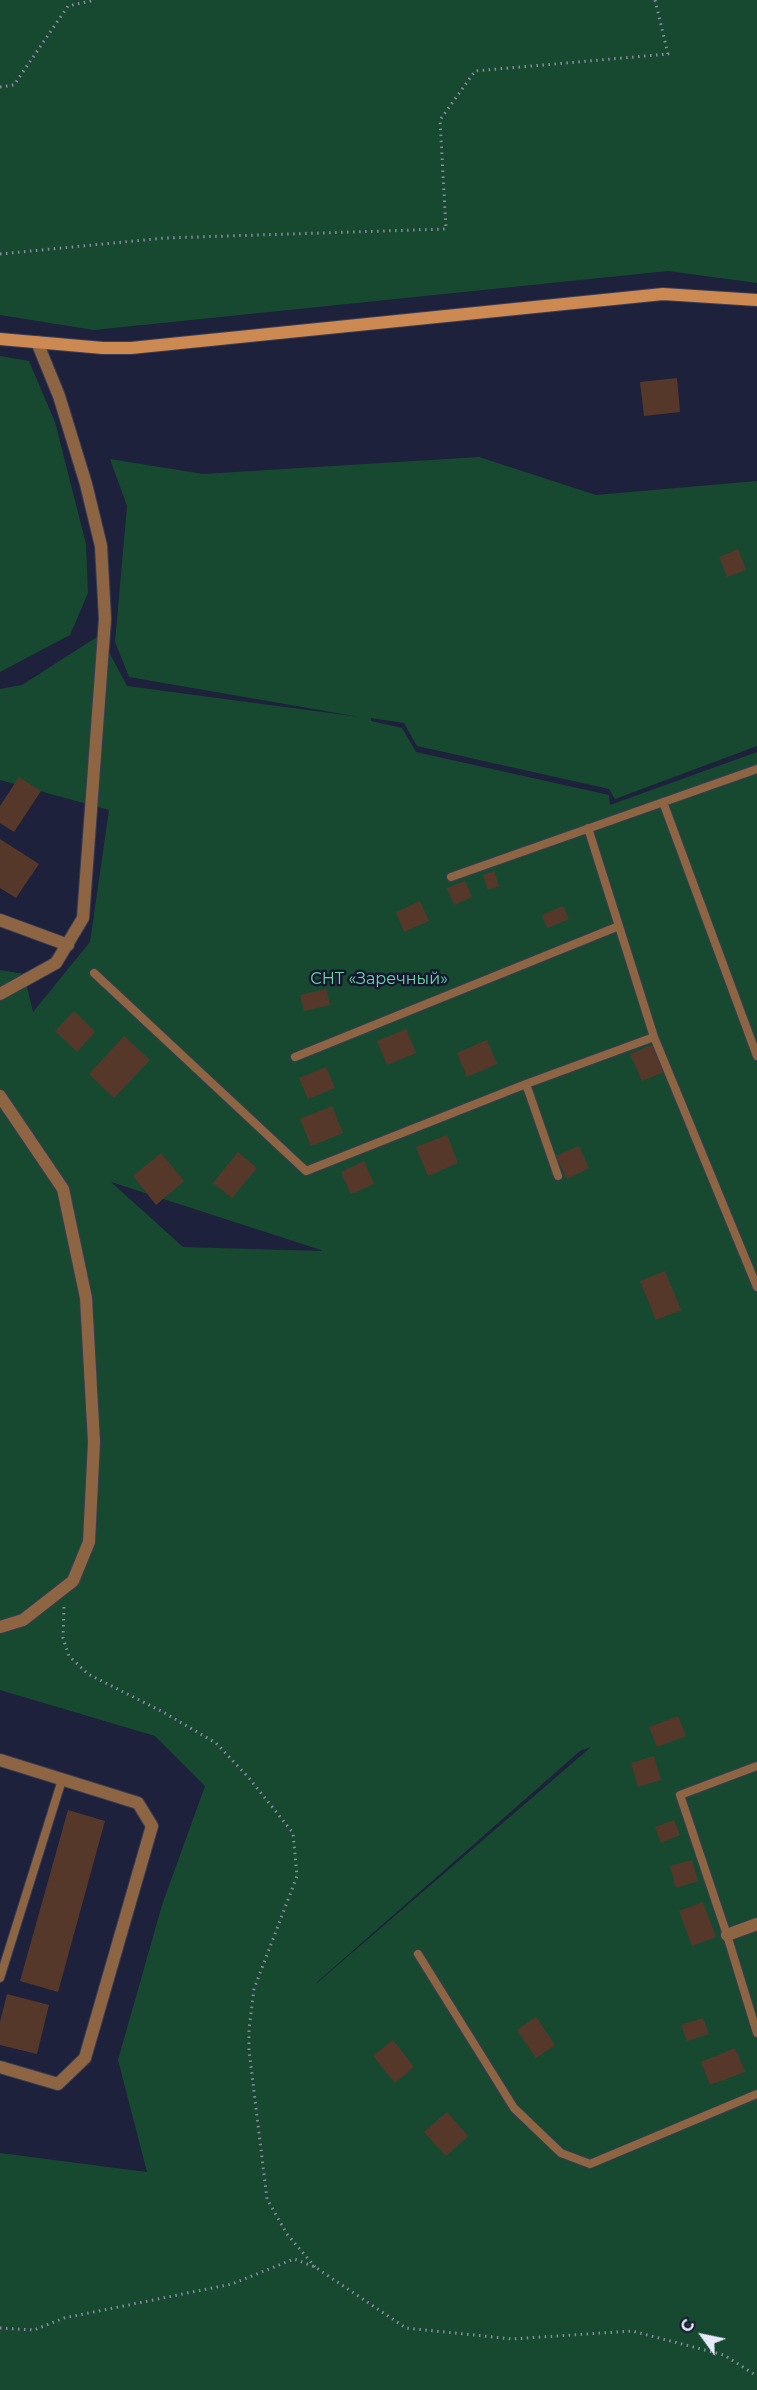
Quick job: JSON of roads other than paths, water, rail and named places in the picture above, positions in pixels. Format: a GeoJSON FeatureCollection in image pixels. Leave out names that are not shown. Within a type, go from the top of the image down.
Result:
{"type":"FeatureCollection","features":[{"type":"Feature","properties":{"kind":"street"},"geometry":{"type":"LineString","coordinates":[[0,339],[131,348],[663,294],[757,300]]}},
{"type":"Feature","properties":{"kind":"street"},"geometry":{"type":"LineString","coordinates":[[0,994],[56,963],[83,918],[104,609],[101,546],[86,484],[59,396],[37,342]]}},
{"type":"Feature","properties":{"kind":"street"},"geometry":{"type":"LineString","coordinates":[[0,920],[68,945]]}},
{"type":"Feature","properties":{"kind":"street"},"geometry":{"type":"LineString","coordinates":[[0,1096],[63,1189],[86,1298],[94,1442],[89,1542],[72,1581],[23,1620],[0,1627]]}},
{"type":"Feature","properties":{"kind":"street"},"geometry":{"type":"LineString","coordinates":[[0,1760],[138,1803],[152,1826],[85,2058],[58,2084],[0,2067]]}},
{"type":"Feature","properties":{"kind":"street"},"geometry":{"type":"LineString","coordinates":[[727,1935],[757,1923]]}},
{"type":"Feature","properties":{"kind":"lane"},"geometry":{"type":"LineString","coordinates":[[451,877],[757,769]]}},
{"type":"Feature","properties":{"kind":"lane"},"geometry":{"type":"LineString","coordinates":[[663,802],[757,1056]]}},
{"type":"Feature","properties":{"kind":"lane"},"geometry":{"type":"LineString","coordinates":[[588,828],[654,1037],[757,1287]]}},
{"type":"Feature","properties":{"kind":"lane"},"geometry":{"type":"LineString","coordinates":[[295,1057],[619,926]]}},
{"type":"Feature","properties":{"kind":"lane"},"geometry":{"type":"LineString","coordinates":[[94,973],[306,1171],[526,1084],[654,1037]]}},
{"type":"Feature","properties":{"kind":"lane"},"geometry":{"type":"LineString","coordinates":[[526,1084],[558,1176]]}},
{"type":"Feature","properties":{"kind":"lane"},"geometry":{"type":"LineString","coordinates":[[757,1766],[680,1795],[757,2033]]}},
{"type":"Feature","properties":{"kind":"lane"},"geometry":{"type":"LineString","coordinates":[[0,1976],[62,1780]]}},
{"type":"Feature","properties":{"kind":"lane"},"geometry":{"type":"LineString","coordinates":[[0,1940],[11,1943]]}},
{"type":"Feature","properties":{"kind":"lane"},"geometry":{"type":"LineString","coordinates":[[418,1954],[514,2108],[561,2153],[590,2164],[757,2094]]}},
{"type":"Feature","properties":{"kind":"park label","name":"СНТ «Заречный»"},"geometry":{"type":"Point","coordinates":[379,979]}}]}
